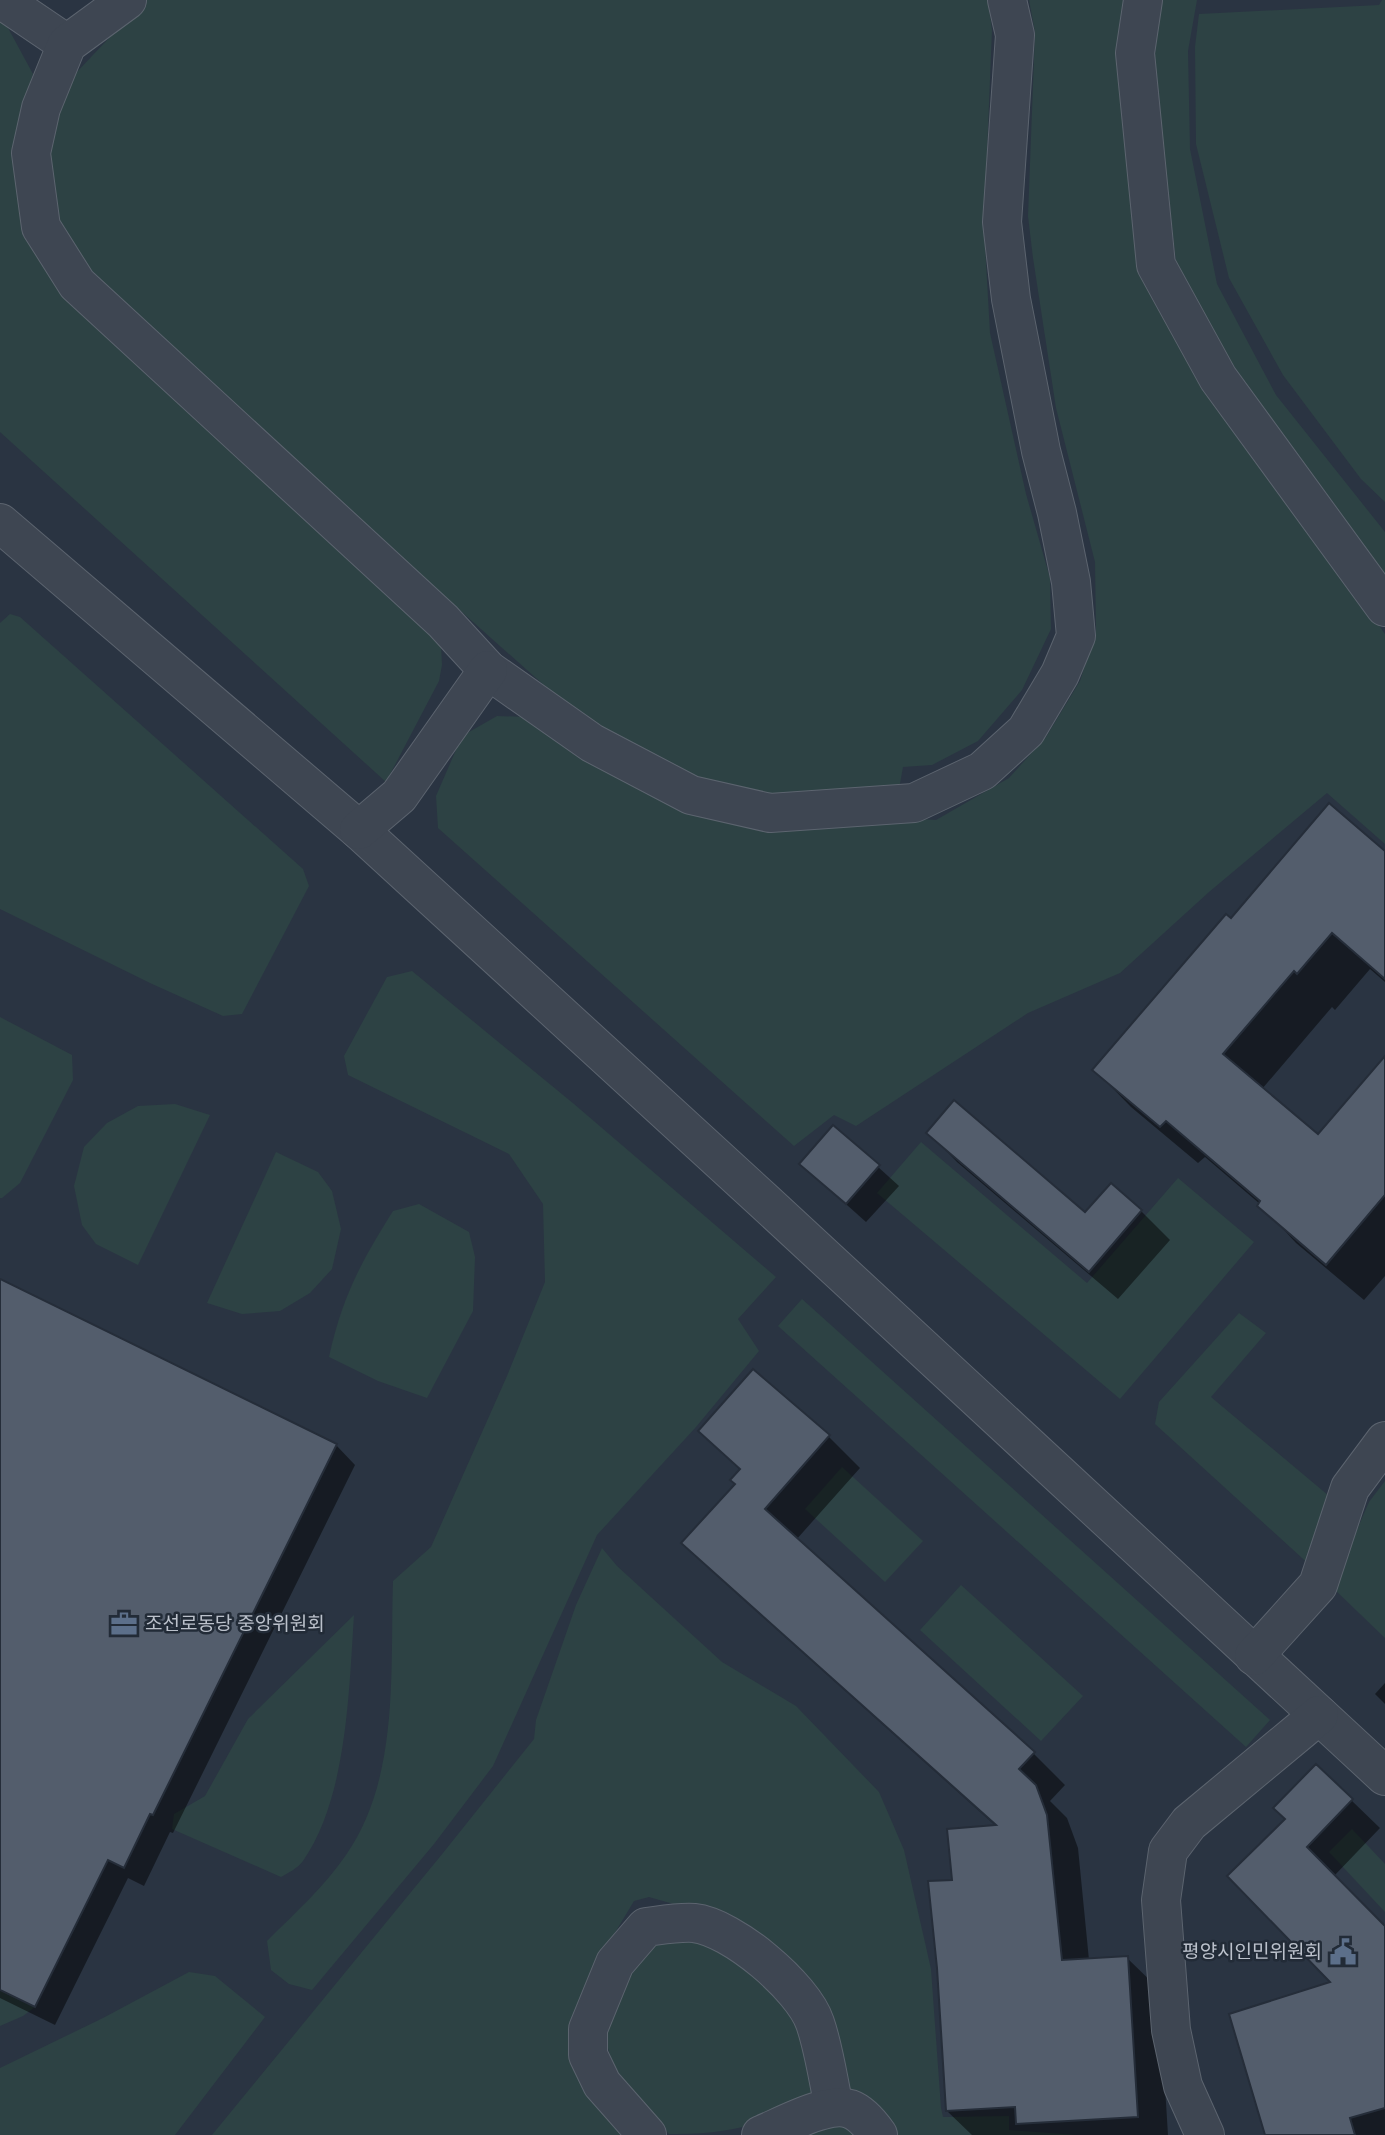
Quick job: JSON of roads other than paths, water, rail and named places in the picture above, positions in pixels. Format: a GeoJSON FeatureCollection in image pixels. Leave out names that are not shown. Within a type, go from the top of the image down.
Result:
{"type":"FeatureCollection","features":[{"type":"Feature","properties":{"kind":"lane"},"geometry":{"type":"LineString","coordinates":[[2,0],[67,44]]}},
{"type":"Feature","properties":{"kind":"lane"},"geometry":{"type":"LineString","coordinates":[[127,0],[67,44],[41,108],[31,153],[41,227],[77,284],[443,621],[488,670],[593,743],[691,795],[770,813],[914,803],[982,771],[1026,731],[1060,674],[1076,636],[1071,582],[1038,439],[1011,299],[1002,222],[1015,35],[1007,0]]}},
{"type":"Feature","properties":{"kind":"lane"},"geometry":{"type":"LineString","coordinates":[[1143,0],[1135,53],[1156,265],[1218,378],[1385,607]]}},
{"type":"Feature","properties":{"kind":"lane"},"geometry":{"type":"LineString","coordinates":[[0,523],[359,830],[1385,1776]]}},
{"type":"Feature","properties":{"kind":"lane"},"geometry":{"type":"LineString","coordinates":[[359,830],[398,796],[488,670]]}},
{"type":"Feature","properties":{"kind":"lane"},"geometry":{"type":"LineString","coordinates":[[1254,1656],[1318,1585],[1350,1488],[1385,1441]]}},
{"type":"Feature","properties":{"kind":"lane"},"geometry":{"type":"LineString","coordinates":[[1205,2135],[1183,2086],[1171,2030],[1161,1900],[1168,1851],[1189,1823],[1319,1715]]}},
{"type":"Feature","properties":{"kind":"lane"},"geometry":{"type":"LineString","coordinates":[[647,2135],[602,2084],[588,2055],[588,2029],[615,1963],[646,1927],[669,1923],[697,1923],[725,1935],[766,1962],[804,2000],[815,2022],[834,2107]]}},
{"type":"Feature","properties":{"kind":"lane"},"geometry":{"type":"LineString","coordinates":[[761,2135],[834,2107],[851,2109],[870,2124],[878,2135]]}},
{"type":"Feature","properties":{"kind":"place","name":"조선로동당 중앙위원회"},"geometry":{"type":"Point","coordinates":[124,1624]}},
{"type":"Feature","properties":{"kind":"place","name":"평양시인민위원회"},"geometry":{"type":"Point","coordinates":[1343,1952]}}]}
